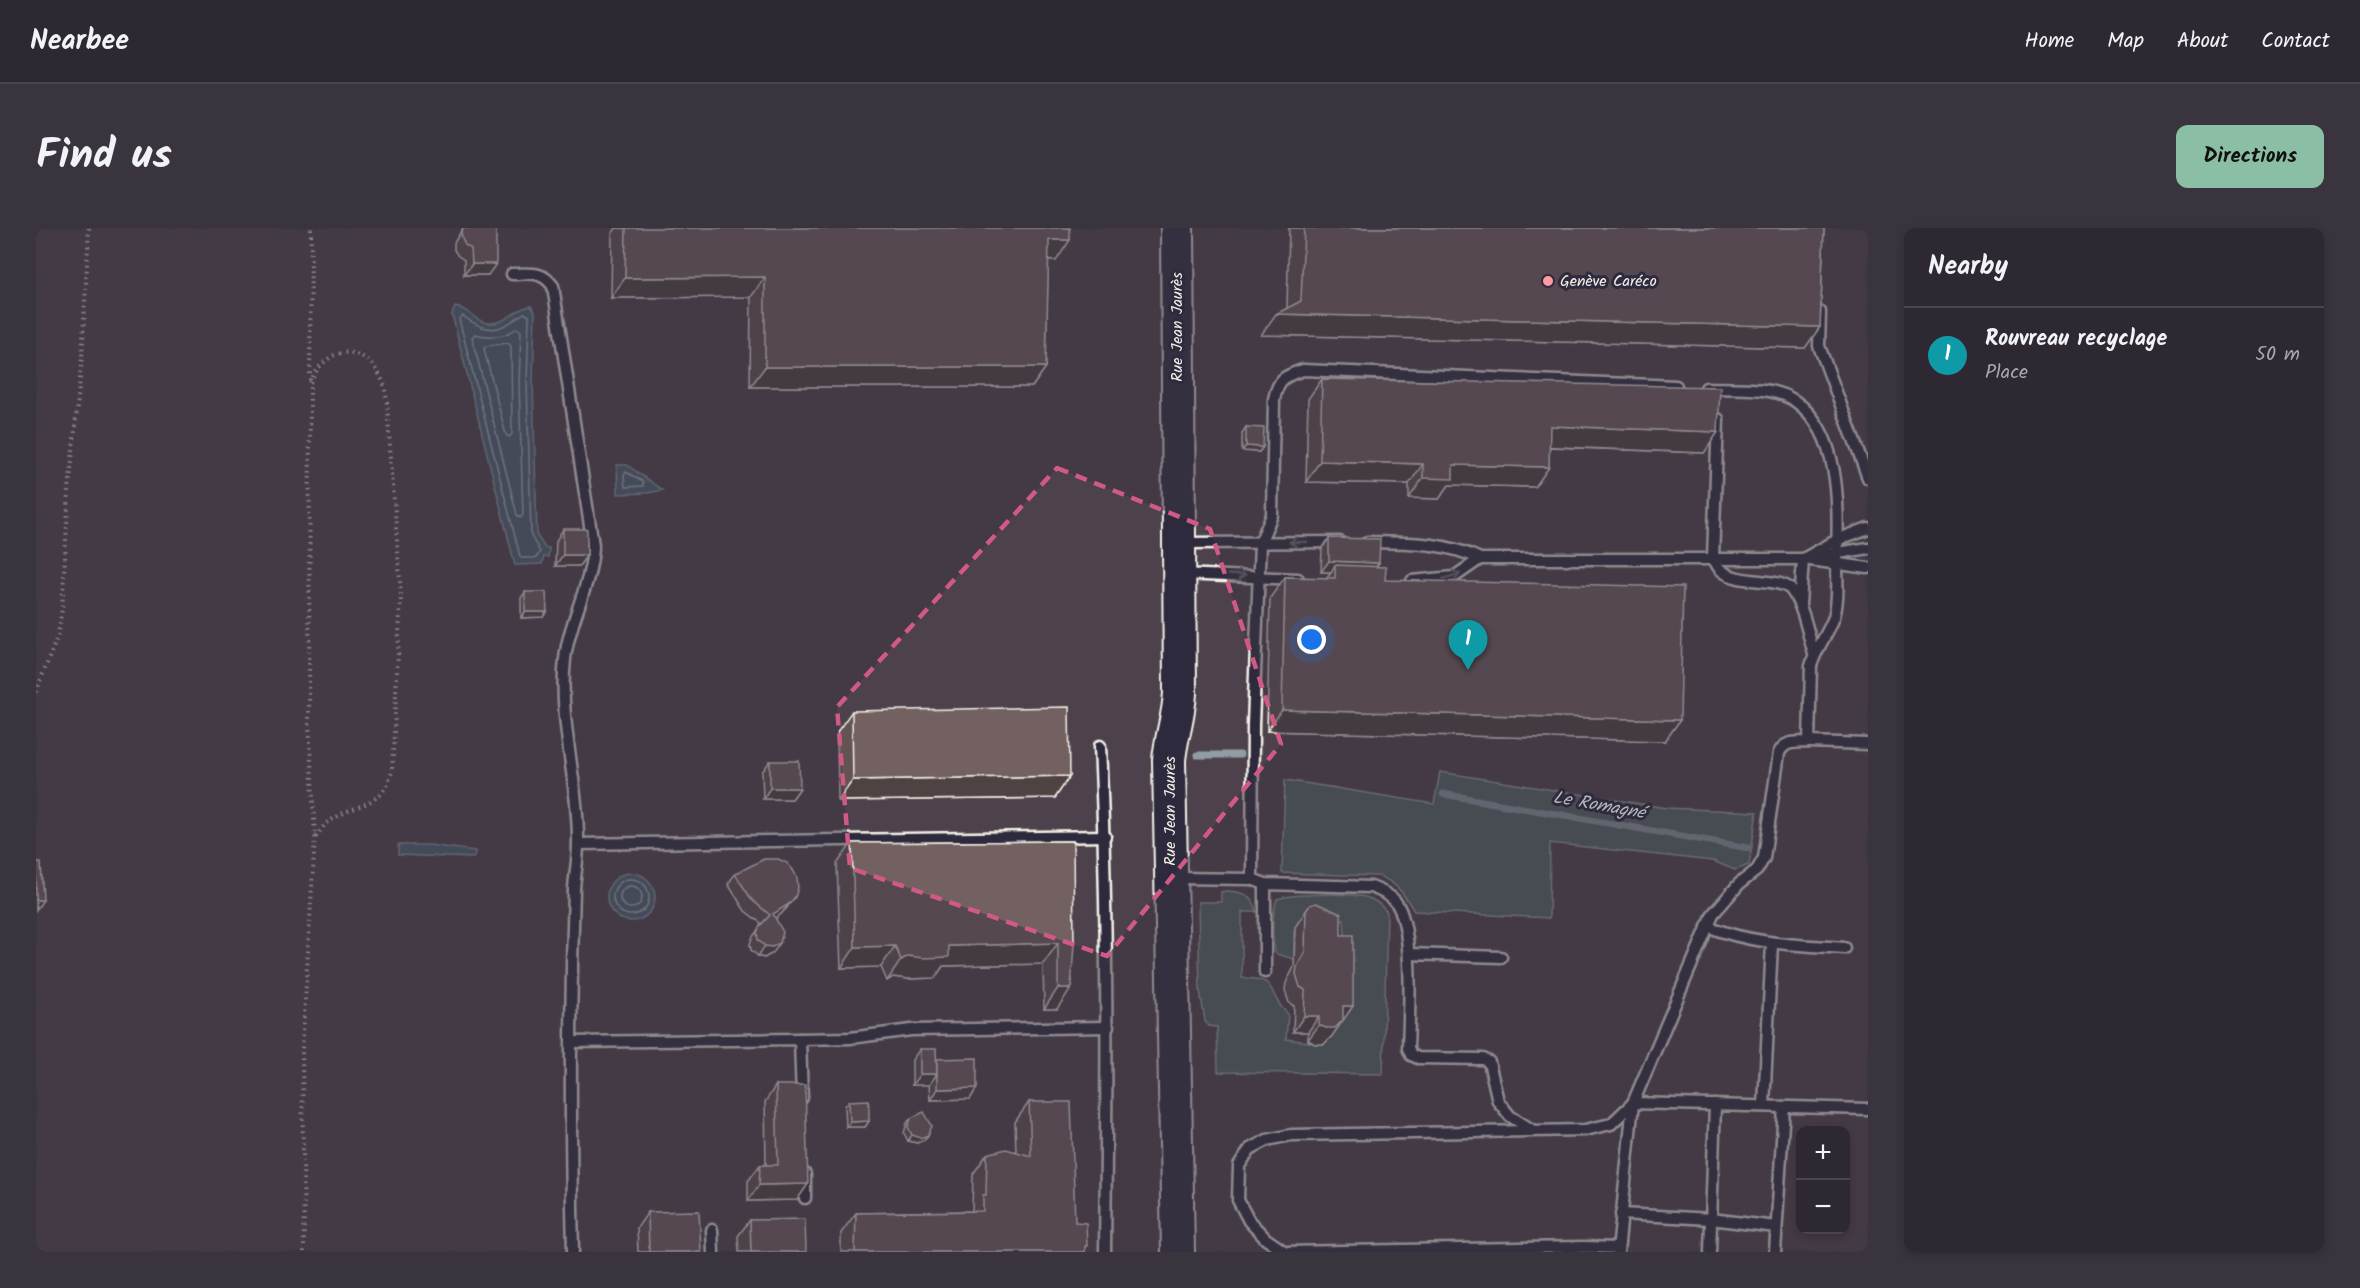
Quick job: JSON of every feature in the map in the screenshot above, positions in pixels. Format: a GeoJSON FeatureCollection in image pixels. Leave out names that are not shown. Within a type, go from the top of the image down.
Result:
{"type":"FeatureCollection","features":[{"type":"Feature","properties":{"kind":"street","name":"Rue Jean Jaurès"},"geometry":{"type":"LineString","coordinates":[[1177,228],[1180,693],[1178,719],[1170,747],[1169,760],[1178,1252]]}},
{"type":"Feature","properties":{"kind":"lane"},"geometry":{"type":"LineString","coordinates":[[512,274],[539,274],[546,277],[553,286],[593,545],[592,563],[568,639],[564,686],[578,844],[574,887],[572,1042],[573,1252]]}},
{"type":"Feature","properties":{"kind":"lane"},"geometry":{"type":"LineString","coordinates":[[1820,299],[1819,346],[1868,478]]}},
{"type":"Feature","properties":{"kind":"lane"},"geometry":{"type":"LineString","coordinates":[[1252,879],[1253,724],[1260,543],[1272,515],[1274,399],[1277,385],[1287,374],[1303,370],[1683,387]]}},
{"type":"Feature","properties":{"kind":"lane"},"geometry":{"type":"LineString","coordinates":[[1695,387],[1718,400],[1759,390],[1781,394],[1794,400],[1817,424],[1834,468],[1837,497],[1836,604],[1834,616],[1814,654],[1810,678],[1809,742]]}},
{"type":"Feature","properties":{"kind":"lane"},"geometry":{"type":"LineString","coordinates":[[1718,400],[1713,558],[1721,570],[1735,577],[1753,582],[1780,583],[1787,586],[1800,607],[1814,654]]}},
{"type":"Feature","properties":{"kind":"lane"},"geometry":{"type":"LineString","coordinates":[[1803,559],[1837,540],[1868,528]]}},
{"type":"Feature","properties":{"kind":"lane"},"geometry":{"type":"LineString","coordinates":[[1178,543],[1319,541],[1443,545],[1463,550],[1480,559],[1803,559],[1868,568]]}},
{"type":"Feature","properties":{"kind":"lane"},"geometry":{"type":"LineString","coordinates":[[1803,559],[1868,548]]}},
{"type":"Feature","properties":{"kind":"lane"},"geometry":{"type":"LineString","coordinates":[[1403,582],[1454,577],[1480,559]]}},
{"type":"Feature","properties":{"kind":"lane"},"geometry":{"type":"LineString","coordinates":[[1800,607],[1803,559]]}},
{"type":"Feature","properties":{"kind":"lane"},"geometry":{"type":"LineString","coordinates":[[1178,574],[1307,579]]}},
{"type":"Feature","properties":{"kind":"lane"},"geometry":{"type":"LineString","coordinates":[[1868,744],[1789,743],[1782,747],[1779,753],[1764,858],[1757,870],[1739,884],[1721,903],[1707,926],[1632,1103],[1618,1250],[1584,1247],[1286,1252],[1266,1239],[1249,1221],[1238,1200],[1239,1166],[1250,1149],[1267,1140],[1291,1135],[1585,1130],[1611,1124],[1632,1103],[1868,1109]]}},
{"type":"Feature","properties":{"kind":"lane"},"geometry":{"type":"LineString","coordinates":[[1100,746],[1105,837],[1108,1027],[1105,1252]]}},
{"type":"Feature","properties":{"kind":"lane"},"geometry":{"type":"LineString","coordinates":[[578,844],[1105,837]]}},
{"type":"Feature","properties":{"kind":"lane"},"geometry":{"type":"LineString","coordinates":[[1171,878],[1252,879],[1265,884],[1371,887],[1384,892],[1395,901],[1400,912],[1409,954],[1408,1048],[1411,1055],[1418,1058],[1483,1059],[1489,1062],[1498,1101],[1510,1116],[1532,1130]]}},
{"type":"Feature","properties":{"kind":"lane"},"geometry":{"type":"LineString","coordinates":[[1265,884],[1265,972]]}},
{"type":"Feature","properties":{"kind":"lane"},"geometry":{"type":"LineString","coordinates":[[1707,926],[1727,934],[1772,943],[1844,948]]}},
{"type":"Feature","properties":{"kind":"lane"},"geometry":{"type":"LineString","coordinates":[[1764,1106],[1772,943]]}},
{"type":"Feature","properties":{"kind":"lane"},"geometry":{"type":"LineString","coordinates":[[1409,954],[1501,957]]}},
{"type":"Feature","properties":{"kind":"lane"},"geometry":{"type":"LineString","coordinates":[[572,1042],[850,1038],[911,1030],[1108,1027]]}},
{"type":"Feature","properties":{"kind":"lane"},"geometry":{"type":"LineString","coordinates":[[800,1039],[802,1107]]}},
{"type":"Feature","properties":{"kind":"lane"},"geometry":{"type":"LineString","coordinates":[[1710,1252],[1715,1105]]}},
{"type":"Feature","properties":{"kind":"lane"},"geometry":{"type":"LineString","coordinates":[[1775,1252],[1784,1107]]}},
{"type":"Feature","properties":{"kind":"lane"},"geometry":{"type":"LineString","coordinates":[[804,1164],[805,1198]]}},
{"type":"Feature","properties":{"kind":"lane"},"geometry":{"type":"LineString","coordinates":[[1621,1214],[1711,1219],[1776,1227]]}},
{"type":"Feature","properties":{"kind":"lane"},"geometry":{"type":"LineString","coordinates":[[712,1230],[713,1252]]}},
{"type":"Feature","properties":{"kind":"path"},"geometry":{"type":"LineString","coordinates":[[36,692],[58,635],[62,609],[69,490],[82,358],[89,228]]}},
{"type":"Feature","properties":{"kind":"path"},"geometry":{"type":"LineString","coordinates":[[304,1252],[302,1049],[315,838],[309,723],[311,228]]}},
{"type":"Feature","properties":{"kind":"path"},"geometry":{"type":"LineString","coordinates":[[310,383],[316,370],[324,361],[341,352],[365,358],[375,366],[383,378],[386,392],[401,595],[392,772],[387,786],[380,795],[326,823],[315,838]]}},
{"type":"Feature","properties":{"kind":"highlighted area"},"geometry":{"type":"Polygon","coordinates":[[[1057,468],[1210,529],[1281,744],[1107,956],[850,868],[837,707],[1057,468]]]}},
{"type":"Feature","properties":{"kind":"shaded area"},"geometry":{"type":"Polygon","coordinates":[[[36,228],[1868,228],[1868,1252],[36,1252],[36,228]]]}},
{"type":"Feature","properties":{"kind":"green space"},"geometry":{"type":"Polygon","coordinates":[[[1440,772],[1666,808],[1757,812],[1749,865],[1735,870],[1713,861],[1550,843],[1549,918],[1414,911],[1400,890],[1379,876],[1282,873],[1285,780],[1434,804],[1440,772]]]}},
{"type":"Feature","properties":{"kind":"green space"},"geometry":{"type":"Polygon","coordinates":[[[1221,892],[1238,892],[1250,898],[1257,912],[1242,912],[1242,978],[1263,981],[1271,988],[1276,999],[1288,1014],[1286,1039],[1324,1044],[1332,1036],[1332,1022],[1346,952],[1344,919],[1299,921],[1294,931],[1294,959],[1276,954],[1273,926],[1277,899],[1308,895],[1360,896],[1374,900],[1387,912],[1383,1074],[1218,1072],[1217,1027],[1209,1026],[1205,1021],[1200,990],[1198,902],[1221,902],[1221,892]]]}},
{"type":"Feature","properties":{"kind":"water"},"geometry":{"type":"Polygon","coordinates":[[[531,306],[535,312],[533,382],[537,536],[545,548],[549,548],[548,557],[544,557],[542,564],[515,565],[452,314],[455,307],[460,308],[483,322],[494,323],[531,306]]]}},
{"type":"Feature","properties":{"kind":"water"},"geometry":{"type":"Polygon","coordinates":[[[617,465],[627,465],[662,490],[618,494],[617,465]]]}},
{"type":"Feature","properties":{"kind":"water"},"geometry":{"type":"Polygon","coordinates":[[[398,845],[429,845],[476,851],[473,858],[398,855],[398,845]]]}},
{"type":"Feature","properties":{"kind":"water"},"geometry":{"type":"Polygon","coordinates":[[[626,873],[636,873],[651,883],[655,897],[654,906],[645,917],[636,921],[626,921],[611,911],[607,902],[607,892],[617,877],[626,873]]]}},
{"type":"Feature","properties":{"kind":"building"},"geometry":{"type":"Polygon","coordinates":[[[464,228],[496,229],[496,264],[472,264],[471,249],[462,239],[461,232],[464,228]]]}},
{"type":"Feature","properties":{"kind":"building"},"geometry":{"type":"Polygon","coordinates":[[[626,228],[1070,228],[1070,240],[1049,240],[1046,367],[765,367],[765,277],[625,278],[626,228]]]}},
{"type":"Feature","properties":{"kind":"building","name":"Genève Caréco"},"geometry":{"type":"Polygon","coordinates":[[[1304,228],[1824,228],[1820,327],[1276,314],[1301,301],[1304,228]]]}},
{"type":"Feature","properties":{"kind":"building"},"geometry":{"type":"Polygon","coordinates":[[[1322,379],[1720,387],[1718,432],[1550,426],[1549,467],[1453,465],[1453,479],[1423,478],[1423,464],[1320,461],[1322,379]]]}},
{"type":"Feature","properties":{"kind":"building"},"geometry":{"type":"Polygon","coordinates":[[[1246,427],[1264,428],[1263,447],[1246,446],[1246,427]]]}},
{"type":"Feature","properties":{"kind":"building"},"geometry":{"type":"Polygon","coordinates":[[[563,529],[587,529],[587,555],[563,555],[563,529]]]}},
{"type":"Feature","properties":{"kind":"building"},"geometry":{"type":"Polygon","coordinates":[[[1329,538],[1380,539],[1379,563],[1329,561],[1329,538]]]}},
{"type":"Feature","properties":{"kind":"building"},"geometry":{"type":"Polygon","coordinates":[[[1335,565],[1386,567],[1385,580],[1683,587],[1680,720],[1282,710],[1285,577],[1335,578],[1335,565]]]}},
{"type":"Feature","properties":{"kind":"building"},"geometry":{"type":"Polygon","coordinates":[[[525,592],[546,592],[547,612],[525,612],[525,592]]]}},
{"type":"Feature","properties":{"kind":"building"},"geometry":{"type":"Polygon","coordinates":[[[1069,707],[1070,776],[853,780],[852,711],[1069,707]]]}},
{"type":"Feature","properties":{"kind":"building"},"geometry":{"type":"Polygon","coordinates":[[[770,761],[799,761],[800,788],[770,788],[770,761]]]}},
{"type":"Feature","properties":{"kind":"building"},"geometry":{"type":"Polygon","coordinates":[[[1073,841],[1074,944],[1071,988],[1058,988],[1058,943],[949,946],[949,957],[908,956],[901,960],[895,946],[855,947],[852,843],[1073,841]]]}},
{"type":"Feature","properties":{"kind":"building"},"geometry":{"type":"Polygon","coordinates":[[[764,859],[778,859],[787,863],[797,878],[798,888],[789,904],[773,914],[783,932],[780,943],[772,947],[765,946],[758,940],[757,933],[759,927],[770,915],[752,900],[735,874],[764,859]]]}},
{"type":"Feature","properties":{"kind":"building"},"geometry":{"type":"Polygon","coordinates":[[[36,862],[41,862],[43,900],[36,900],[36,862]]]}},
{"type":"Feature","properties":{"kind":"building"},"geometry":{"type":"Polygon","coordinates":[[[1316,903],[1341,914],[1341,935],[1353,935],[1353,1006],[1343,1006],[1343,1020],[1335,1028],[1319,1025],[1319,1016],[1304,1016],[1305,990],[1300,987],[1296,974],[1305,951],[1306,911],[1310,905],[1316,903]]]}},
{"type":"Feature","properties":{"kind":"building"},"geometry":{"type":"Polygon","coordinates":[[[920,1049],[936,1049],[937,1074],[920,1074],[920,1049]]]}},
{"type":"Feature","properties":{"kind":"building"},"geometry":{"type":"Polygon","coordinates":[[[977,1058],[977,1088],[937,1089],[937,1059],[977,1058]]]}},
{"type":"Feature","properties":{"kind":"building"},"geometry":{"type":"Polygon","coordinates":[[[776,1085],[805,1085],[808,1184],[759,1185],[760,1165],[778,1165],[776,1085]]]}},
{"type":"Feature","properties":{"kind":"building"},"geometry":{"type":"Polygon","coordinates":[[[869,1100],[869,1121],[850,1122],[849,1101],[869,1100]]]}},
{"type":"Feature","properties":{"kind":"building"},"geometry":{"type":"Polygon","coordinates":[[[1029,1102],[1071,1102],[1075,1222],[1086,1223],[1085,1252],[855,1252],[856,1213],[983,1211],[983,1195],[986,1195],[987,1154],[1006,1149],[1031,1156],[1029,1102]]]}},
{"type":"Feature","properties":{"kind":"building"},"geometry":{"type":"Polygon","coordinates":[[[924,1112],[932,1126],[928,1135],[921,1138],[912,1135],[908,1127],[911,1118],[924,1112]]]}},
{"type":"Feature","properties":{"kind":"building"},"geometry":{"type":"Polygon","coordinates":[[[699,1211],[701,1252],[649,1252],[648,1212],[699,1211]]]}},
{"type":"Feature","properties":{"kind":"building"},"geometry":{"type":"Polygon","coordinates":[[[805,1219],[806,1252],[751,1252],[750,1220],[805,1219]]]}},
{"type":"Feature","properties":{"kind":"waterway","name":"Le Romagné"},"geometry":{"type":"LineString","coordinates":[[1197,755],[1240,755]]}},
{"type":"Feature","properties":{"kind":"waterway","name":"Le Romagné"},"geometry":{"type":"LineString","coordinates":[[1443,794],[1749,848]]}},
{"type":"Feature","properties":{"kind":"place","name":"Genève Caréco"},"geometry":{"type":"Point","coordinates":[1548,281]}},
{"type":"Feature","properties":{"kind":"place","name":"Rouvreau recyclage"},"geometry":{"type":"Point","coordinates":[1468,670]}}]}
